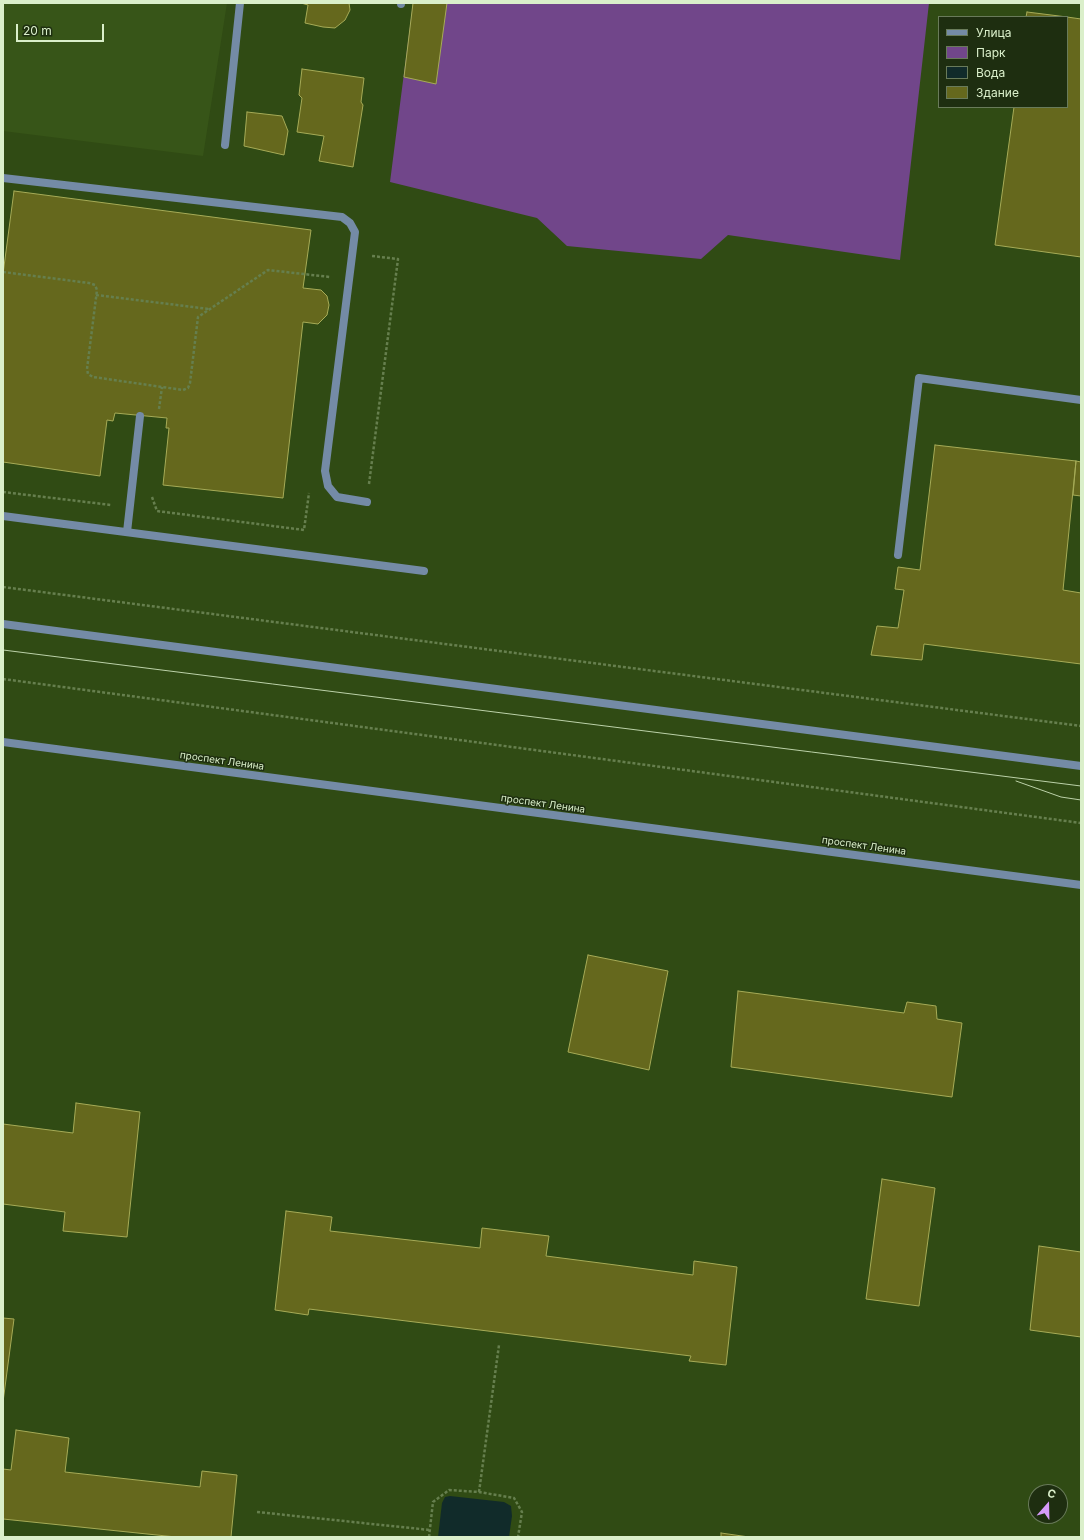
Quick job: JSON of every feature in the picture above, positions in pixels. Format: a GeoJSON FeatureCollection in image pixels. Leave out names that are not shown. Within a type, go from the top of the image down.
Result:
{"type":"FeatureCollection","features":[{"type":"Feature","properties":{"kind":"street"},"geometry":{"type":"LineString","coordinates":[[225,145],[240,3]]}},
{"type":"Feature","properties":{"kind":"street"},"geometry":{"type":"LineString","coordinates":[[3,178],[342,217],[350,223],[355,232],[326,471],[328,486],[337,497],[367,502]]}},
{"type":"Feature","properties":{"kind":"street"},"geometry":{"type":"LineString","coordinates":[[898,555],[919,378],[1081,400]]}},
{"type":"Feature","properties":{"kind":"street"},"geometry":{"type":"LineString","coordinates":[[127,532],[140,416]]}},
{"type":"Feature","properties":{"kind":"street"},"geometry":{"type":"LineString","coordinates":[[3,516],[424,571]]}},
{"type":"Feature","properties":{"kind":"street"},"geometry":{"type":"LineString","coordinates":[[3,624],[1081,766]]}},
{"type":"Feature","properties":{"kind":"street","name":"проспект Ленина"},"geometry":{"type":"LineString","coordinates":[[3,742],[1081,885]]}},
{"type":"Feature","properties":{"kind":"path"},"geometry":{"type":"LineString","coordinates":[[352,253],[398,259],[367,502]]}},
{"type":"Feature","properties":{"kind":"path"},"geometry":{"type":"LineString","coordinates":[[3,272],[95,285],[97,290],[87,369],[88,374],[93,377],[183,390],[188,388],[190,383],[198,317],[268,270],[349,280]]}},
{"type":"Feature","properties":{"kind":"path"},"geometry":{"type":"LineString","coordinates":[[96,295],[210,309]]}},
{"type":"Feature","properties":{"kind":"path"},"geometry":{"type":"LineString","coordinates":[[159,410],[162,387]]}},
{"type":"Feature","properties":{"kind":"path"},"geometry":{"type":"LineString","coordinates":[[3,492],[304,530],[309,490]]}},
{"type":"Feature","properties":{"kind":"path"},"geometry":{"type":"LineString","coordinates":[[150,491],[157,511]]}},
{"type":"Feature","properties":{"kind":"path"},"geometry":{"type":"LineString","coordinates":[[3,586],[1081,726]]}},
{"type":"Feature","properties":{"kind":"path"},"geometry":{"type":"LineString","coordinates":[[3,679],[1081,823]]}},
{"type":"Feature","properties":{"kind":"path"},"geometry":{"type":"LineString","coordinates":[[479,1492],[499,1345]]}},
{"type":"Feature","properties":{"kind":"path"},"geometry":{"type":"LineString","coordinates":[[429,1537],[433,1502],[449,1490],[479,1492],[514,1498],[522,1512],[518,1537]]}},
{"type":"Feature","properties":{"kind":"path"},"geometry":{"type":"LineString","coordinates":[[257,1512],[430,1530]]}},
{"type":"Feature","properties":{"kind":"shaded area"},"geometry":{"type":"Polygon","coordinates":[[[3,3],[227,3],[203,156],[3,131],[3,3]]]}},
{"type":"Feature","properties":{"kind":"green space"},"geometry":{"type":"Polygon","coordinates":[[[413,3],[929,3],[900,260],[728,235],[701,259],[567,246],[537,218],[390,182],[413,3]]]}},
{"type":"Feature","properties":{"kind":"water"},"geometry":{"type":"Polygon","coordinates":[[[450,1496],[504,1502],[511,1506],[512,1516],[509,1537],[438,1537],[442,1503],[445,1497],[450,1496]]]}},
{"type":"Feature","properties":{"kind":"building"},"geometry":{"type":"Polygon","coordinates":[[[301,3],[349,3],[350,10],[345,20],[335,28],[323,27],[305,23],[308,5],[301,3]]]}},
{"type":"Feature","properties":{"kind":"building"},"geometry":{"type":"Polygon","coordinates":[[[413,3],[447,3],[436,84],[404,77],[413,3]]]}},
{"type":"Feature","properties":{"kind":"building"},"geometry":{"type":"Polygon","coordinates":[[[1027,12],[1059,16],[1026,16],[1027,12]]]}},
{"type":"Feature","properties":{"kind":"building"},"geometry":{"type":"Polygon","coordinates":[[[1068,17],[1081,19],[1081,257],[995,245],[1014,108],[1068,108],[1068,17]]]}},
{"type":"Feature","properties":{"kind":"building"},"geometry":{"type":"Polygon","coordinates":[[[302,69],[364,78],[361,102],[363,105],[353,167],[319,161],[324,136],[297,132],[302,98],[299,95],[302,69]]]}},
{"type":"Feature","properties":{"kind":"building"},"geometry":{"type":"Polygon","coordinates":[[[247,112],[282,116],[288,131],[284,155],[244,146],[247,112]]]}},
{"type":"Feature","properties":{"kind":"building"},"geometry":{"type":"Polygon","coordinates":[[[14,191],[311,230],[303,288],[321,290],[327,296],[329,305],[327,315],[318,324],[303,322],[283,498],[163,485],[169,428],[166,428],[167,418],[115,413],[113,421],[107,420],[100,476],[3,462],[3,274],[14,191]]]}},
{"type":"Feature","properties":{"kind":"building"},"geometry":{"type":"Polygon","coordinates":[[[935,445],[1076,461],[1063,590],[1081,593],[1081,664],[924,644],[922,660],[871,655],[877,626],[898,628],[904,590],[895,589],[898,567],[920,570],[935,445]]]}},
{"type":"Feature","properties":{"kind":"building"},"geometry":{"type":"Polygon","coordinates":[[[1076,461],[1081,462],[1081,496],[1073,495],[1076,461]]]}},
{"type":"Feature","properties":{"kind":"building"},"geometry":{"type":"Polygon","coordinates":[[[588,955],[668,971],[649,1070],[568,1052],[588,955]]]}},
{"type":"Feature","properties":{"kind":"building"},"geometry":{"type":"Polygon","coordinates":[[[738,991],[904,1013],[907,1002],[936,1006],[937,1019],[962,1023],[952,1097],[731,1067],[738,991]]]}},
{"type":"Feature","properties":{"kind":"building"},"geometry":{"type":"Polygon","coordinates":[[[76,1103],[140,1112],[127,1237],[63,1231],[65,1212],[3,1204],[3,1124],[73,1133],[76,1103]]]}},
{"type":"Feature","properties":{"kind":"building"},"geometry":{"type":"Polygon","coordinates":[[[882,1179],[935,1188],[919,1306],[866,1299],[882,1179]]]}},
{"type":"Feature","properties":{"kind":"building"},"geometry":{"type":"Polygon","coordinates":[[[286,1211],[332,1217],[330,1231],[480,1248],[482,1228],[549,1236],[546,1256],[693,1275],[694,1261],[737,1267],[726,1365],[689,1361],[691,1356],[309,1309],[308,1315],[275,1310],[286,1211]]]}},
{"type":"Feature","properties":{"kind":"building"},"geometry":{"type":"Polygon","coordinates":[[[1039,1246],[1081,1252],[1081,1337],[1030,1330],[1039,1246]]]}},
{"type":"Feature","properties":{"kind":"building"},"geometry":{"type":"Polygon","coordinates":[[[3,1318],[14,1319],[3,1402],[3,1318]]]}},
{"type":"Feature","properties":{"kind":"building"},"geometry":{"type":"Polygon","coordinates":[[[16,1430],[69,1438],[65,1472],[200,1487],[202,1471],[237,1475],[231,1537],[176,1537],[3,1519],[3,1469],[11,1470],[16,1430]]]}},
{"type":"Feature","properties":{"kind":"building"},"geometry":{"type":"Polygon","coordinates":[[[721,1533],[749,1537],[721,1537],[721,1533]]]}},
{"type":"Feature","properties":{"kind":"tram line"},"geometry":{"type":"LineString","coordinates":[[3,650],[1081,786]]}},
{"type":"Feature","properties":{"kind":"tram line"},"geometry":{"type":"LineString","coordinates":[[1016,781],[1061,797],[1081,800]]}}]}
